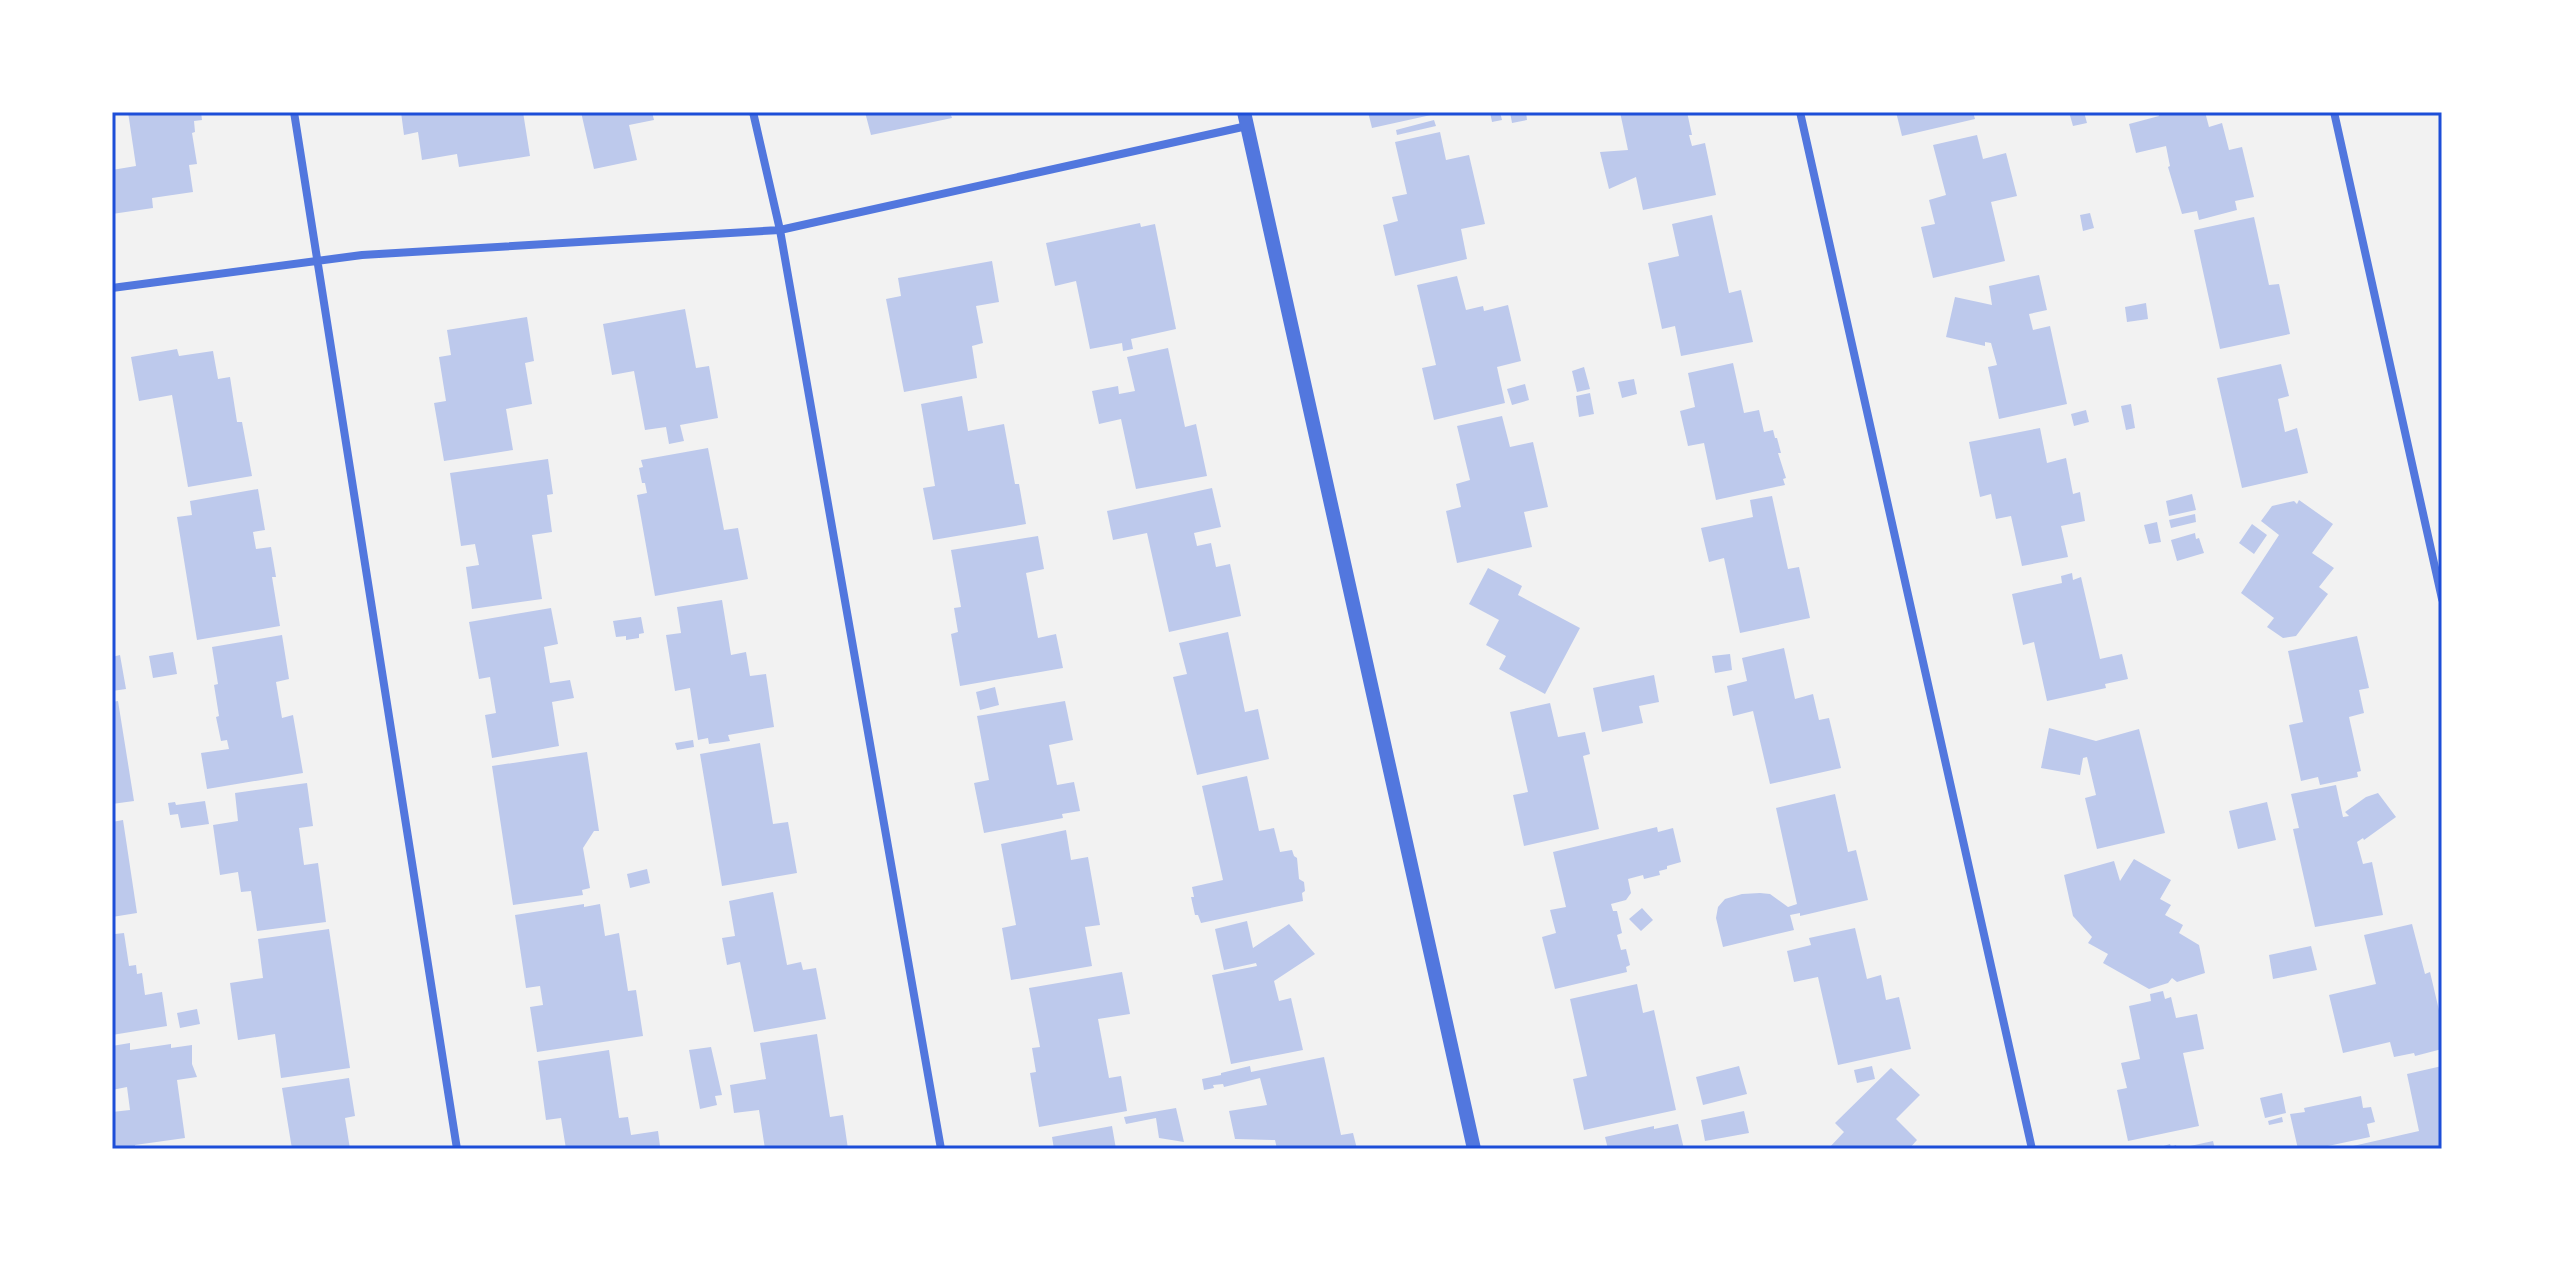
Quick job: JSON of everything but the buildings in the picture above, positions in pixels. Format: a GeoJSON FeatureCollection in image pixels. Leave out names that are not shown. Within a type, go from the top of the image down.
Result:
{"type":"FeatureCollection","features":[{"type":"Feature","properties":{"kind":"street"},"geometry":{"type":"LineString","coordinates":[[294,112],[457,1149]]}},
{"type":"Feature","properties":{"kind":"street"},"geometry":{"type":"LineString","coordinates":[[753,112],[780,230],[941,1149]]}},
{"type":"Feature","properties":{"kind":"street"},"geometry":{"type":"LineString","coordinates":[[1800,112],[2032,1149]]}},
{"type":"Feature","properties":{"kind":"street"},"geometry":{"type":"LineString","coordinates":[[2334,112],[2442,599]]}},
{"type":"Feature","properties":{"kind":"street"},"geometry":{"type":"LineString","coordinates":[[112,288],[317,260],[780,230],[1245,119],[1474,1149]]}}]}
